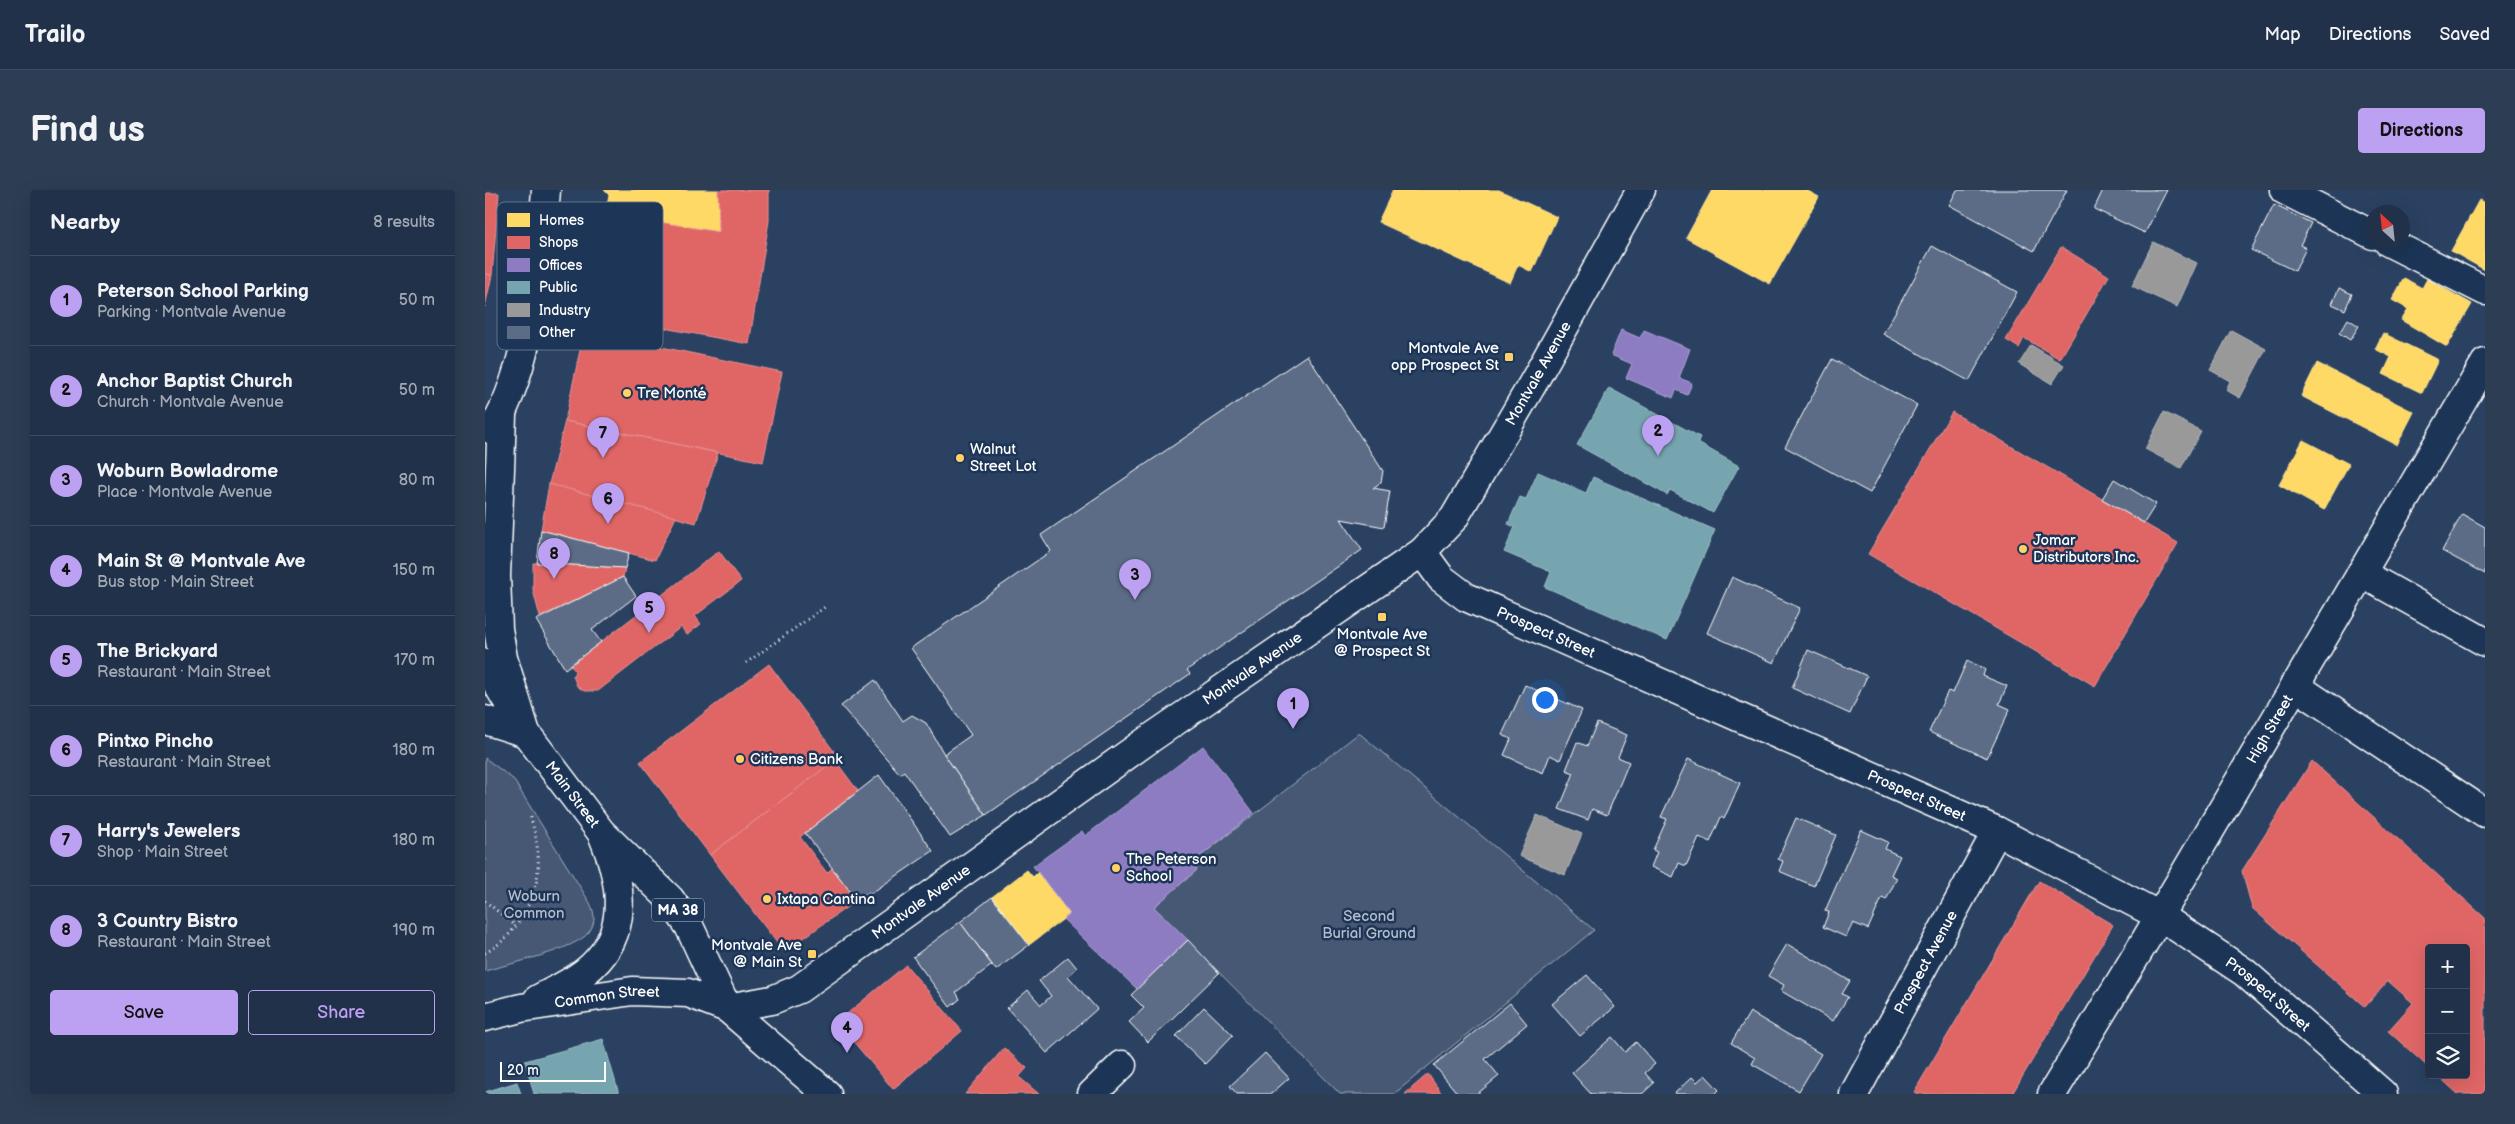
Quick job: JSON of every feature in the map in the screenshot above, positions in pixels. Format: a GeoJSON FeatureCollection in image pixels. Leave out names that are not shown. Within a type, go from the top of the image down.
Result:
{"type":"FeatureCollection","features":[{"type":"Feature","properties":{"kind":"main road","name":"Montvale Avenue"},"geometry":{"type":"LineString","coordinates":[[727,1008],[772,1000],[799,989],[1148,740],[1421,552],[1454,518],[1533,383],[1641,190]]}},
{"type":"Feature","properties":{"kind":"main road"},"geometry":{"type":"LineString","coordinates":[[2284,190],[2365,231]]}},
{"type":"Feature","properties":{"kind":"main road"},"geometry":{"type":"LineString","coordinates":[[2404,250],[2485,291]]}},
{"type":"Feature","properties":{"kind":"main road","name":"Main Street"},"geometry":{"type":"LineString","coordinates":[[485,442],[502,415],[522,350]]}},
{"type":"Feature","properties":{"kind":"main road","name":"High Street"},"geometry":{"type":"LineString","coordinates":[[2053,1094],[2160,916],[2294,685],[2485,363]]}},
{"type":"Feature","properties":{"kind":"main road","name":"Main Street"},"geometry":{"type":"LineString","coordinates":[[502,415],[496,576],[498,629],[503,658],[526,733],[601,832],[670,899],[689,926],[727,1008],[827,1094]]}},
{"type":"Feature","properties":{"kind":"main road","name":"Prospect Street"},"geometry":{"type":"LineString","coordinates":[[1421,552],[1441,578],[1466,597],[1997,831],[2160,916],[2244,972],[2383,1094]]}},
{"type":"Feature","properties":{"kind":"main road"},"geometry":{"type":"LineString","coordinates":[[2361,573],[2485,642]]}},
{"type":"Feature","properties":{"kind":"main road"},"geometry":{"type":"LineString","coordinates":[[485,663],[526,733]]}},
{"type":"Feature","properties":{"kind":"main road"},"geometry":{"type":"LineString","coordinates":[[2294,685],[2485,813]]}},
{"type":"Feature","properties":{"kind":"main road"},"geometry":{"type":"LineString","coordinates":[[485,720],[526,733]]}},
{"type":"Feature","properties":{"kind":"main road","name":"Prospect Avenue"},"geometry":{"type":"LineString","coordinates":[[1854,1094],[1997,831]]}},
{"type":"Feature","properties":{"kind":"main road"},"geometry":{"type":"LineString","coordinates":[[521,1008],[585,973],[609,946],[615,936],[619,918],[619,899],[611,858],[601,832]]}},
{"type":"Feature","properties":{"kind":"main road","name":"Common Street"},"geometry":{"type":"LineString","coordinates":[[485,1018],[521,1008],[632,991],[688,993],[727,1008]]}},
{"type":"Feature","properties":{"kind":"main road"},"geometry":{"type":"LineString","coordinates":[[1092,1094],[1122,1065]]}},
{"type":"Feature","properties":{"kind":"path"},"geometry":{"type":"LineString","coordinates":[[746,663],[825,607]]}},
{"type":"Feature","properties":{"kind":"path"},"geometry":{"type":"LineString","coordinates":[[485,953],[516,926],[532,900],[539,879],[539,854],[530,814]]}},
{"type":"Feature","properties":{"kind":"path"},"geometry":{"type":"LineString","coordinates":[[485,901],[516,926]]}},
{"type":"Feature","properties":{"kind":"green space","name":"Second Burial Ground"},"geometry":{"type":"Polygon","coordinates":[[[1359,733],[1594,930],[1394,1094],[1340,1094],[1154,907],[1197,870],[1193,862],[1359,733]]]}},
{"type":"Feature","properties":{"kind":"green space","name":"Woburn Common"},"geometry":{"type":"Polygon","coordinates":[[[485,758],[513,779],[590,903],[594,918],[589,932],[582,939],[571,945],[541,956],[485,971],[485,758]]]}},
{"type":"Feature","properties":{"kind":"building: Homes"},"geometry":{"type":"Polygon","coordinates":[[[604,190],[718,190],[719,232],[663,223],[663,202],[607,202],[609,195],[604,190]]]}},
{"type":"Feature","properties":{"kind":"building: Homes"},"geometry":{"type":"Polygon","coordinates":[[[1393,190],[1499,190],[1557,217],[1532,272],[1518,265],[1510,283],[1378,222],[1393,190]]]}},
{"type":"Feature","properties":{"kind":"building: Homes"},"geometry":{"type":"Polygon","coordinates":[[[1712,190],[1806,190],[1819,197],[1770,284],[1686,238],[1712,190]]]}},
{"type":"Feature","properties":{"kind":"building: Homes"},"geometry":{"type":"Polygon","coordinates":[[[2479,200],[2485,203],[2485,270],[2451,251],[2479,200]]]}},
{"type":"Feature","properties":{"kind":"building: Homes"},"geometry":{"type":"Polygon","coordinates":[[[2404,278],[2422,288],[2427,279],[2472,304],[2447,347],[2401,320],[2408,309],[2392,300],[2404,278]]]}},
{"type":"Feature","properties":{"kind":"building: Homes"},"geometry":{"type":"Polygon","coordinates":[[[2383,333],[2438,360],[2422,393],[2383,374],[2391,357],[2375,349],[2383,333]]]}},
{"type":"Feature","properties":{"kind":"building: Homes"},"geometry":{"type":"Polygon","coordinates":[[[2317,363],[2414,412],[2397,445],[2301,396],[2317,363]]]}},
{"type":"Feature","properties":{"kind":"building: Homes"},"geometry":{"type":"Polygon","coordinates":[[[2303,440],[2349,464],[2324,510],[2279,485],[2303,440]]]}},
{"type":"Feature","properties":{"kind":"building: Homes"},"geometry":{"type":"Polygon","coordinates":[[[1027,870],[1033,877],[1038,872],[1070,914],[1029,945],[992,897],[1027,870]]]}},
{"type":"Feature","properties":{"kind":"building: Shops"},"geometry":{"type":"Polygon","coordinates":[[[718,190],[769,190],[769,221],[749,344],[663,328],[663,223],[719,232],[718,190]]]}},
{"type":"Feature","properties":{"kind":"building: Shops"},"geometry":{"type":"Polygon","coordinates":[[[485,193],[499,193],[492,275],[485,274],[485,193]]]}},
{"type":"Feature","properties":{"kind":"building: Shops"},"geometry":{"type":"Polygon","coordinates":[[[2061,247],[2109,276],[2060,359],[2024,338],[2019,348],[2006,340],[2061,247]]]}},
{"type":"Feature","properties":{"kind":"building: Shops"},"geometry":{"type":"Polygon","coordinates":[[[485,274],[492,275],[485,307],[485,274]]]}},
{"type":"Feature","properties":{"kind":"building: Shops"},"geometry":{"type":"Polygon","coordinates":[[[663,347],[782,372],[763,462],[565,421],[580,350],[663,350],[663,347]]]}},
{"type":"Feature","properties":{"kind":"building: Shops","name":"Jomar Distributors Inc."},"geometry":{"type":"Polygon","coordinates":[[[1952,412],[2178,543],[2095,686],[1868,554],[1952,412]]]}},
{"type":"Feature","properties":{"kind":"building: Shops"},"geometry":{"type":"Polygon","coordinates":[[[565,421],[718,453],[696,523],[549,484],[565,421]]]}},
{"type":"Feature","properties":{"kind":"building: Shops"},"geometry":{"type":"Polygon","coordinates":[[[549,484],[676,517],[655,560],[541,530],[549,484]]]}},
{"type":"Feature","properties":{"kind":"building: Shops"},"geometry":{"type":"Polygon","coordinates":[[[719,551],[741,581],[695,616],[701,624],[687,635],[681,627],[598,691],[584,691],[577,686],[573,676],[575,671],[571,665],[719,551]]]}},
{"type":"Feature","properties":{"kind":"building: Shops"},"geometry":{"type":"Polygon","coordinates":[[[533,563],[625,568],[623,577],[540,617],[533,590],[533,563]]]}},
{"type":"Feature","properties":{"kind":"building: Shops","name":"Citizens Bank"},"geometry":{"type":"Polygon","coordinates":[[[769,664],[839,758],[710,855],[640,762],[769,664]]]}},
{"type":"Feature","properties":{"kind":"building: Shops"},"geometry":{"type":"Polygon","coordinates":[[[835,760],[858,791],[800,837],[827,873],[832,868],[857,900],[784,952],[710,855],[835,760]]]}},
{"type":"Feature","properties":{"kind":"building: Shops"},"geometry":{"type":"Polygon","coordinates":[[[2312,761],[2485,918],[2485,1094],[2458,1094],[2441,1079],[2470,1079],[2470,944],[2425,944],[2425,1064],[2388,1031],[2413,1003],[2388,981],[2365,1007],[2252,908],[2242,871],[2312,761]]]}},
{"type":"Feature","properties":{"kind":"building: Shops"},"geometry":{"type":"Polygon","coordinates":[[[2039,881],[2113,925],[2012,1094],[1918,1094],[1914,1092],[2039,881]]]}},
{"type":"Feature","properties":{"kind":"building: Shops"},"geometry":{"type":"Polygon","coordinates":[[[906,965],[962,1031],[893,1089],[837,1022],[906,965]]]}},
{"type":"Feature","properties":{"kind":"building: Shops"},"geometry":{"type":"Polygon","coordinates":[[[1004,1048],[1027,1068],[1019,1077],[1039,1094],[965,1094],[1004,1048]]]}},
{"type":"Feature","properties":{"kind":"building: Shops"},"geometry":{"type":"Polygon","coordinates":[[[1428,1074],[1442,1094],[1405,1094],[1428,1074]]]}},
{"type":"Feature","properties":{"kind":"building: Offices"},"geometry":{"type":"Polygon","coordinates":[[[1621,330],[1640,338],[1644,330],[1690,349],[1679,378],[1692,383],[1687,395],[1676,390],[1673,398],[1626,378],[1632,364],[1611,355],[1621,330]]]}},
{"type":"Feature","properties":{"kind":"building: Offices","name":"The Peterson School"},"geometry":{"type":"Polygon","coordinates":[[[1203,746],[1254,813],[1193,862],[1197,870],[1154,907],[1188,940],[1137,989],[1063,919],[1070,914],[1033,866],[1082,831],[1085,836],[1203,746]]]}},
{"type":"Feature","properties":{"kind":"building: Public"},"geometry":{"type":"Polygon","coordinates":[[[1609,388],[1700,437],[1698,443],[1739,466],[1713,513],[1670,490],[1667,495],[1577,445],[1609,388]]]}},
{"type":"Feature","properties":{"kind":"building: Public"},"geometry":{"type":"Polygon","coordinates":[[[1538,472],[1586,493],[1593,477],[1715,530],[1667,640],[1545,587],[1551,572],[1504,552],[1515,527],[1508,524],[1520,497],[1526,499],[1538,472]]]}},
{"type":"Feature","properties":{"kind":"building: Public"},"geometry":{"type":"Polygon","coordinates":[[[603,1039],[619,1094],[534,1094],[525,1061],[603,1039]]]}},
{"type":"Feature","properties":{"kind":"building: Public"},"geometry":{"type":"Polygon","coordinates":[[[517,1082],[521,1094],[485,1094],[485,1092],[517,1082]]]}},
{"type":"Feature","properties":{"kind":"building: Industry"},"geometry":{"type":"Polygon","coordinates":[[[2153,242],[2197,263],[2177,307],[2132,286],[2153,242]]]}},
{"type":"Feature","properties":{"kind":"building: Industry"},"geometry":{"type":"Polygon","coordinates":[[[2231,330],[2266,349],[2240,398],[2226,390],[2230,381],[2210,370],[2231,330]]]}},
{"type":"Feature","properties":{"kind":"building: Industry"},"geometry":{"type":"Polygon","coordinates":[[[2031,345],[2064,365],[2052,384],[2019,364],[2031,345]]]}},
{"type":"Feature","properties":{"kind":"building: Industry"},"geometry":{"type":"Polygon","coordinates":[[[2164,412],[2201,431],[2181,468],[2145,449],[2164,412]]]}},
{"type":"Feature","properties":{"kind":"building: Industry"},"geometry":{"type":"Polygon","coordinates":[[[1537,815],[1582,834],[1565,875],[1519,856],[1537,815]]]}},
{"type":"Feature","properties":{"kind":"building: Other"},"geometry":{"type":"Polygon","coordinates":[[[1957,190],[2067,190],[2034,251],[1949,205],[1957,190]]]}},
{"type":"Feature","properties":{"kind":"building: Other"},"geometry":{"type":"Polygon","coordinates":[[[2103,190],[2167,190],[2145,233],[2094,209],[2103,190]]]}},
{"type":"Feature","properties":{"kind":"building: Other"},"geometry":{"type":"Polygon","coordinates":[[[2274,205],[2311,223],[2300,245],[2306,248],[2295,271],[2251,250],[2274,205]]]}},
{"type":"Feature","properties":{"kind":"building: Other"},"geometry":{"type":"Polygon","coordinates":[[[1932,246],[2017,292],[1969,381],[1883,334],[1932,246]]]}},
{"type":"Feature","properties":{"kind":"building: Other"},"geometry":{"type":"Polygon","coordinates":[[[2339,288],[2352,294],[2345,310],[2332,304],[2339,288]]]}},
{"type":"Feature","properties":{"kind":"building: Other"},"geometry":{"type":"Polygon","coordinates":[[[2348,319],[2359,326],[2350,340],[2339,333],[2348,319]]]}},
{"type":"Feature","properties":{"kind":"building: Other"},"geometry":{"type":"Polygon","coordinates":[[[1307,355],[1383,471],[1381,482],[1373,488],[1390,491],[1384,527],[1341,519],[1362,550],[1187,670],[1190,674],[986,815],[944,754],[971,735],[911,648],[1051,551],[1041,535],[1307,355]]]}},
{"type":"Feature","properties":{"kind":"building: Other"},"geometry":{"type":"Polygon","coordinates":[[[1832,359],[1917,405],[1870,493],[1785,447],[1832,359]]]}},
{"type":"Feature","properties":{"kind":"building: Other"},"geometry":{"type":"Polygon","coordinates":[[[2114,479],[2156,504],[2144,523],[2102,499],[2114,479]]]}},
{"type":"Feature","properties":{"kind":"building: Other"},"geometry":{"type":"Polygon","coordinates":[[[2462,514],[2485,527],[2485,574],[2442,551],[2462,514]]]}},
{"type":"Feature","properties":{"kind":"building: Other"},"geometry":{"type":"Polygon","coordinates":[[[541,530],[629,553],[625,568],[537,563],[541,530]]]}},
{"type":"Feature","properties":{"kind":"building: Other"},"geometry":{"type":"Polygon","coordinates":[[[623,577],[636,596],[592,630],[601,642],[565,669],[536,620],[623,577]]]}},
{"type":"Feature","properties":{"kind":"building: Other"},"geometry":{"type":"Polygon","coordinates":[[[1732,577],[1800,608],[1774,663],[1707,633],[1732,577]]]}},
{"type":"Feature","properties":{"kind":"building: Other"},"geometry":{"type":"Polygon","coordinates":[[[1808,650],[1867,676],[1850,714],[1792,688],[1808,650]]]}},
{"type":"Feature","properties":{"kind":"building: Other"},"geometry":{"type":"Polygon","coordinates":[[[1967,661],[1985,669],[1983,676],[2007,686],[1999,704],[2010,709],[1987,758],[1929,732],[1948,691],[1953,693],[1967,661]]]}},
{"type":"Feature","properties":{"kind":"building: Other"},"geometry":{"type":"Polygon","coordinates":[[[875,680],[903,721],[912,715],[926,723],[944,754],[986,815],[950,837],[904,771],[900,774],[841,706],[875,680]]]}},
{"type":"Feature","properties":{"kind":"building: Other"},"geometry":{"type":"Polygon","coordinates":[[[1525,685],[1582,710],[1560,760],[1550,755],[1543,773],[1504,755],[1511,739],[1502,735],[1525,685]]]}},
{"type":"Feature","properties":{"kind":"building: Other"},"geometry":{"type":"Polygon","coordinates":[[[1597,723],[1627,735],[1618,757],[1629,762],[1607,815],[1592,809],[1588,820],[1559,809],[1574,773],[1566,770],[1577,742],[1587,746],[1597,723]]]}},
{"type":"Feature","properties":{"kind":"building: Other"},"geometry":{"type":"Polygon","coordinates":[[[1688,759],[1740,783],[1724,819],[1721,817],[1710,842],[1699,837],[1686,866],[1679,863],[1673,877],[1651,867],[1657,852],[1653,850],[1667,819],[1661,817],[1688,759]]]}},
{"type":"Feature","properties":{"kind":"building: Other"},"geometry":{"type":"Polygon","coordinates":[[[879,775],[933,851],[870,894],[869,892],[857,900],[805,833],[879,775]]]}},
{"type":"Feature","properties":{"kind":"building: Other"},"geometry":{"type":"Polygon","coordinates":[[[1796,818],[1836,835],[1814,886],[1779,871],[1783,861],[1778,859],[1796,818]]]}},
{"type":"Feature","properties":{"kind":"building: Other"},"geometry":{"type":"Polygon","coordinates":[[[1861,830],[1888,842],[1885,849],[1900,856],[1891,875],[1897,878],[1886,900],[1882,898],[1868,929],[1853,923],[1846,937],[1823,927],[1829,912],[1825,911],[1861,830]]]}},
{"type":"Feature","properties":{"kind":"building: Other"},"geometry":{"type":"Polygon","coordinates":[[[992,897],[1029,945],[996,970],[960,922],[992,897]]]}},
{"type":"Feature","properties":{"kind":"building: Other"},"geometry":{"type":"Polygon","coordinates":[[[960,922],[992,965],[956,992],[960,999],[950,1007],[913,957],[960,922]]]}},
{"type":"Feature","properties":{"kind":"building: Other"},"geometry":{"type":"Polygon","coordinates":[[[1188,940],[1219,973],[1148,1042],[1129,1022],[1144,1008],[1131,995],[1188,940]]]}},
{"type":"Feature","properties":{"kind":"building: Other"},"geometry":{"type":"Polygon","coordinates":[[[1787,944],[1850,981],[1842,994],[1848,997],[1833,1021],[1781,991],[1784,985],[1768,976],[1787,944]]]}},
{"type":"Feature","properties":{"kind":"building: Other"},"geometry":{"type":"Polygon","coordinates":[[[1068,957],[1077,968],[1068,976],[1097,1009],[1047,1053],[1007,1008],[1028,990],[1041,1005],[1051,996],[1039,981],[1068,957]]]}},
{"type":"Feature","properties":{"kind":"building: Other"},"geometry":{"type":"Polygon","coordinates":[[[1587,975],[1615,1007],[1580,1036],[1552,1004],[1587,975]]]}},
{"type":"Feature","properties":{"kind":"building: Other"},"geometry":{"type":"Polygon","coordinates":[[[1510,1003],[1527,1024],[1485,1059],[1499,1076],[1477,1094],[1458,1094],[1434,1065],[1510,1003]]]}},
{"type":"Feature","properties":{"kind":"building: Other"},"geometry":{"type":"Polygon","coordinates":[[[1204,1007],[1233,1035],[1205,1064],[1176,1036],[1204,1007]]]}},
{"type":"Feature","properties":{"kind":"building: Other"},"geometry":{"type":"Polygon","coordinates":[[[1750,1012],[1821,1054],[1799,1091],[1752,1064],[1755,1058],[1731,1043],[1750,1012]]]}},
{"type":"Feature","properties":{"kind":"building: Other"},"geometry":{"type":"Polygon","coordinates":[[[1612,1037],[1625,1052],[1636,1042],[1655,1064],[1645,1073],[1654,1083],[1642,1094],[1591,1094],[1572,1073],[1612,1037]]]}},
{"type":"Feature","properties":{"kind":"building: Other"},"geometry":{"type":"Polygon","coordinates":[[[1265,1053],[1289,1078],[1271,1094],[1237,1094],[1230,1086],[1265,1053]]]}},
{"type":"Feature","properties":{"kind":"building: Other"},"geometry":{"type":"Polygon","coordinates":[[[1705,1075],[1719,1090],[1715,1094],[1674,1094],[1692,1077],[1697,1082],[1705,1075]]]}},
{"type":"Feature","properties":{"kind":"place","name":"Montvale Ave opp Prospect St"},"geometry":{"type":"Point","coordinates":[1509,357]}},
{"type":"Feature","properties":{"kind":"place","name":"Tre Monté"},"geometry":{"type":"Point","coordinates":[627,393]}},
{"type":"Feature","properties":{"kind":"place","name":"Anchor Baptist Church"},"geometry":{"type":"Point","coordinates":[1658,456]}},
{"type":"Feature","properties":{"kind":"place","name":"Harry's Jewelers"},"geometry":{"type":"Point","coordinates":[603,458]}},
{"type":"Feature","properties":{"kind":"place","name":"Walnut Street Lot"},"geometry":{"type":"Point","coordinates":[960,458]}},
{"type":"Feature","properties":{"kind":"place","name":"Pintxo Pincho"},"geometry":{"type":"Point","coordinates":[608,524]}},
{"type":"Feature","properties":{"kind":"place","name":"Jomar Distributors Inc."},"geometry":{"type":"Point","coordinates":[2023,549]}},
{"type":"Feature","properties":{"kind":"place","name":"3 Country Bistro"},"geometry":{"type":"Point","coordinates":[554,579]}},
{"type":"Feature","properties":{"kind":"place","name":"Woburn Bowladrome"},"geometry":{"type":"Point","coordinates":[1135,600]}},
{"type":"Feature","properties":{"kind":"place","name":"Montvale Ave @ Prospect St"},"geometry":{"type":"Point","coordinates":[1382,617]}},
{"type":"Feature","properties":{"kind":"place","name":"The Brickyard"},"geometry":{"type":"Point","coordinates":[649,633]}},
{"type":"Feature","properties":{"kind":"place","name":"Peterson School Parking"},"geometry":{"type":"Point","coordinates":[1293,729]}},
{"type":"Feature","properties":{"kind":"place","name":"Citizens Bank"},"geometry":{"type":"Point","coordinates":[740,759]}},
{"type":"Feature","properties":{"kind":"place","name":"The Peterson School"},"geometry":{"type":"Point","coordinates":[1116,868]}},
{"type":"Feature","properties":{"kind":"place","name":"Ixtapa Cantina"},"geometry":{"type":"Point","coordinates":[767,899]}},
{"type":"Feature","properties":{"kind":"place","name":"Montvale Ave @ Main St"},"geometry":{"type":"Point","coordinates":[812,954]}},
{"type":"Feature","properties":{"kind":"place","name":"Main St @ Montvale Ave"},"geometry":{"type":"Point","coordinates":[847,1053]}}]}
